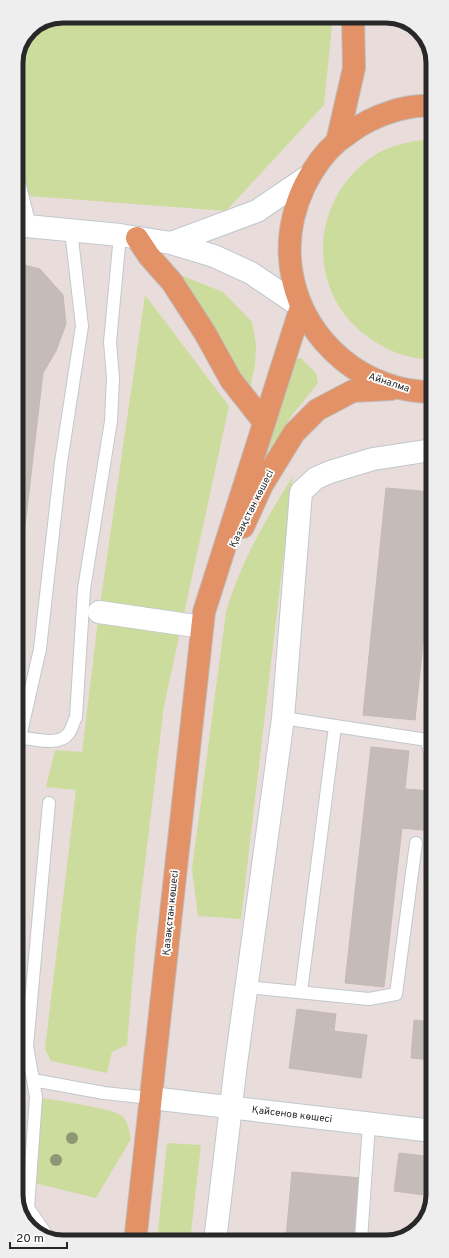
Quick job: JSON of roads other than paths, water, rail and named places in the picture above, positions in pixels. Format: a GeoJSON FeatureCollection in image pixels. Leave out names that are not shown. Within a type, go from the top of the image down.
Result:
{"type":"FeatureCollection","features":[{"type":"Feature","properties":{"kind":"main road"},"geometry":{"type":"LineString","coordinates":[[337,142],[354,68],[353,23]]}},
{"type":"Feature","properties":{"kind":"main road","name":"Айналма"},"geometry":{"type":"LineString","coordinates":[[426,106],[394,111],[363,123],[337,142],[322,158],[310,175],[298,200],[291,226],[289,254],[293,281],[301,307],[314,330],[331,350],[352,368],[375,380],[401,389],[426,391]]}},
{"type":"Feature","properties":{"kind":"main road"},"geometry":{"type":"LineString","coordinates":[[129,237],[149,256],[172,282],[205,333],[231,380],[264,422]]}},
{"type":"Feature","properties":{"kind":"main road","name":"Қазақстан көшесі"},"geometry":{"type":"LineString","coordinates":[[137,1235],[150,1098],[204,612],[211,586],[301,307]]}},
{"type":"Feature","properties":{"kind":"main road","name":"Қазақстан көшесі"},"geometry":{"type":"LineString","coordinates":[[211,586],[239,534],[262,485],[294,433],[317,410],[353,392],[401,389]]}},
{"type":"Feature","properties":{"kind":"street"},"geometry":{"type":"LineString","coordinates":[[171,243],[257,210],[310,175]]}},
{"type":"Feature","properties":{"kind":"street"},"geometry":{"type":"LineString","coordinates":[[23,225],[171,243],[214,256],[251,273],[301,307]]}},
{"type":"Feature","properties":{"kind":"street"},"geometry":{"type":"LineString","coordinates":[[216,1235],[246,987],[283,718],[301,492],[316,478],[330,472],[373,459],[426,451]]}},
{"type":"Feature","properties":{"kind":"street"},"geometry":{"type":"LineString","coordinates":[[99,612],[202,627]]}},
{"type":"Feature","properties":{"kind":"street","name":"Қайсенов көшесі"},"geometry":{"type":"LineString","coordinates":[[150,1098],[426,1130]]}},
{"type":"Feature","properties":{"kind":"lane"},"geometry":{"type":"LineString","coordinates":[[23,717],[40,649],[61,462],[82,326],[71,230]]}},
{"type":"Feature","properties":{"kind":"lane"},"geometry":{"type":"LineString","coordinates":[[23,738],[38,741],[59,740],[68,735],[76,717],[84,589],[111,421],[114,378],[110,342],[129,237]]}},
{"type":"Feature","properties":{"kind":"lane"},"geometry":{"type":"LineString","coordinates":[[283,718],[426,740]]}},
{"type":"Feature","properties":{"kind":"lane"},"geometry":{"type":"LineString","coordinates":[[301,992],[335,726]]}},
{"type":"Feature","properties":{"kind":"lane"},"geometry":{"type":"LineString","coordinates":[[23,1038],[49,803]]}},
{"type":"Feature","properties":{"kind":"lane"},"geometry":{"type":"LineString","coordinates":[[246,987],[369,999],[396,994],[416,843]]}},
{"type":"Feature","properties":{"kind":"lane"},"geometry":{"type":"LineString","coordinates":[[23,1050],[33,1080],[36,1097],[28,1208],[44,1230]]}},
{"type":"Feature","properties":{"kind":"lane"},"geometry":{"type":"LineString","coordinates":[[33,1080],[104,1093],[150,1098]]}},
{"type":"Feature","properties":{"kind":"lane"},"geometry":{"type":"LineString","coordinates":[[361,1235],[369,1124]]}}]}
